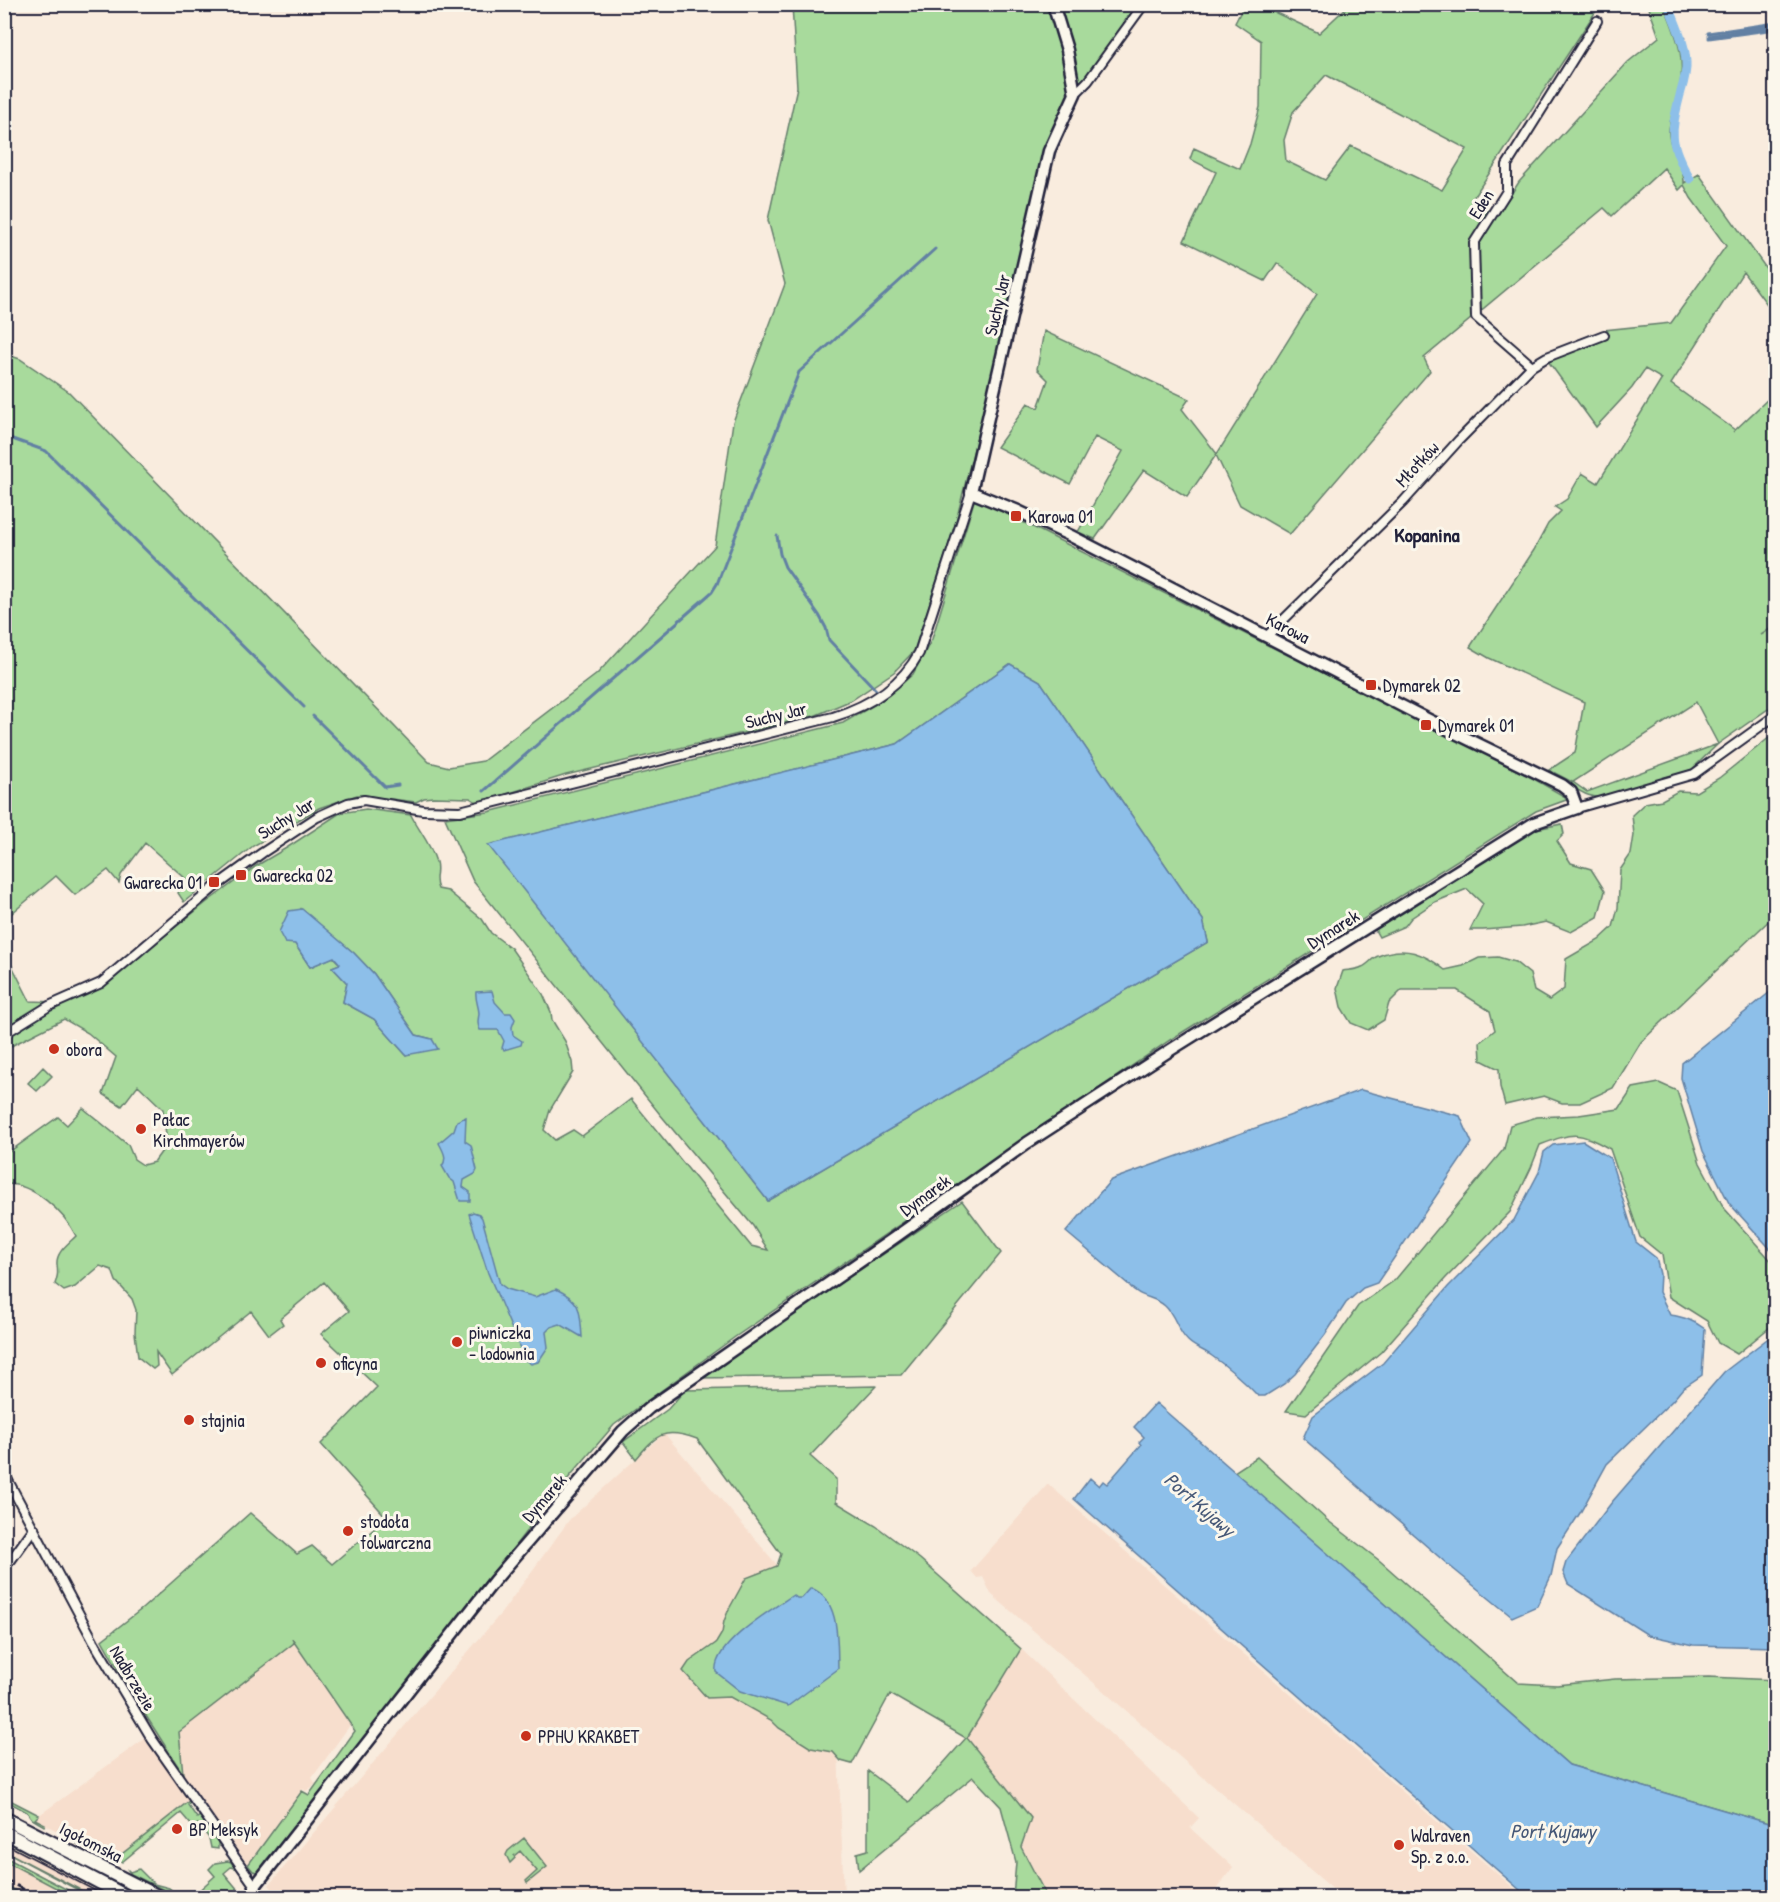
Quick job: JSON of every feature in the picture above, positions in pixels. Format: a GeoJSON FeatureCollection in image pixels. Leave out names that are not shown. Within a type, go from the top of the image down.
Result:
{"type":"FeatureCollection","features":[{"type":"Feature","properties":{"kind":"main road","name":"Igołomska"},"geometry":{"type":"LineString","coordinates":[[4,1818],[161,1898]]}},
{"type":"Feature","properties":{"kind":"main road","name":"Igołomska"},"geometry":{"type":"LineString","coordinates":[[4,1832],[129,1898]]}},
{"type":"Feature","properties":{"kind":"street"},"geometry":{"type":"LineString","coordinates":[[1053,4],[1067,50],[1075,94]]}},
{"type":"Feature","properties":{"kind":"street","name":"Suchy Jar"},"geometry":{"type":"LineString","coordinates":[[4,1034],[49,1006],[101,982],[216,886],[262,852],[333,809],[364,800],[423,810],[460,811],[833,717],[869,702],[906,674],[919,653],[971,492],[1049,151],[1075,94],[1088,81],[1144,4]]}},
{"type":"Feature","properties":{"kind":"street","name":"Eden"},"geometry":{"type":"LineString","coordinates":[[1532,366],[1476,317],[1474,243],[1507,191],[1507,165],[1597,21]]}},
{"type":"Feature","properties":{"kind":"street","name":"Młotków"},"geometry":{"type":"LineString","coordinates":[[1267,636],[1402,502],[1532,366],[1546,357],[1604,334]]}},
{"type":"Feature","properties":{"kind":"street","name":"Karowa"},"geometry":{"type":"LineString","coordinates":[[971,492],[1071,536],[1429,720],[1562,785],[1571,792],[1577,808]]}},
{"type":"Feature","properties":{"kind":"street","name":"Dymarek"},"geometry":{"type":"LineString","coordinates":[[255,1892],[494,1581],[623,1431],[649,1408],[1021,1147],[1125,1078],[1534,823],[1694,774],[1776,715]]}},
{"type":"Feature","properties":{"kind":"street","name":"Nadbrzezie"},"geometry":{"type":"LineString","coordinates":[[4,1473],[94,1642],[152,1739],[255,1892]]}},
{"type":"Feature","properties":{"kind":"street"},"geometry":{"type":"LineString","coordinates":[[4,1564],[11,1560],[34,1528]]}},
{"type":"Feature","properties":{"kind":"shaded area"},"geometry":{"type":"Polygon","coordinates":[[[664,1433],[778,1566],[833,1626],[844,1897],[281,1898],[269,1885],[502,1612],[570,1519],[664,1433]]]}},
{"type":"Feature","properties":{"kind":"shaded area"},"geometry":{"type":"Polygon","coordinates":[[[1048,1484],[1524,1897],[1342,1897],[991,1594],[983,1577],[977,1578],[971,1571],[1048,1484]]]}},
{"type":"Feature","properties":{"kind":"shaded area"},"geometry":{"type":"Polygon","coordinates":[[[294,1643],[350,1725],[312,1778],[316,1784],[306,1791],[303,1789],[248,1865],[198,1795],[114,1860],[34,1819],[155,1731],[182,1772],[179,1732],[294,1643]]]}},
{"type":"Feature","properties":{"kind":"shaded area"},"geometry":{"type":"Polygon","coordinates":[[[1021,1649],[1199,1818],[1190,1828],[1233,1867],[1212,1895],[1214,1897],[1047,1897],[1022,1847],[1031,1818],[967,1738],[1021,1649]]]}},
{"type":"Feature","properties":{"kind":"shaded area"},"geometry":{"type":"Polygon","coordinates":[[[4,1841],[112,1897],[94,1897],[5,1851],[4,1841]]]}},
{"type":"Feature","properties":{"kind":"shaded area"},"geometry":{"type":"Polygon","coordinates":[[[4,1861],[22,1870],[73,1897],[5,1897],[4,1861]]]}},
{"type":"Feature","properties":{"kind":"green space"},"geometry":{"type":"Polygon","coordinates":[[[792,5],[1047,5],[1062,48],[1068,87],[1065,107],[1046,143],[1013,292],[955,525],[914,651],[894,672],[852,700],[814,716],[566,775],[478,803],[470,798],[433,797],[416,802],[357,795],[319,808],[253,846],[184,902],[178,893],[186,879],[145,843],[121,875],[119,883],[108,870],[75,895],[56,876],[5,919],[5,354],[20,359],[69,392],[429,762],[449,767],[483,761],[597,674],[715,546],[733,422],[785,284],[768,220],[797,87],[792,5]]]}},
{"type":"Feature","properties":{"kind":"green space"},"geometry":{"type":"Polygon","coordinates":[[[1057,5],[1141,5],[1089,76],[1080,82],[1076,76],[1057,5]]]}},
{"type":"Feature","properties":{"kind":"green space"},"geometry":{"type":"Polygon","coordinates":[[[1244,5],[1259,5],[1319,33],[1349,5],[1600,5],[1471,201],[1497,216],[1519,182],[1628,62],[1659,37],[1648,5],[1664,5],[1677,38],[1681,58],[1681,81],[1669,135],[1684,183],[1699,174],[1775,281],[1775,315],[1743,272],[1671,384],[1735,430],[1733,432],[1768,399],[1775,409],[1775,625],[1761,635],[1775,626],[1775,704],[1718,744],[1691,770],[1608,797],[1593,797],[1571,786],[1572,782],[1549,770],[1575,753],[1584,702],[1470,647],[1534,550],[1548,524],[1561,511],[1555,507],[1567,499],[1582,473],[1598,483],[1662,379],[1645,369],[1632,388],[1596,427],[1548,361],[1599,339],[1607,338],[1604,330],[1671,323],[1726,246],[1684,185],[1679,190],[1664,168],[1612,216],[1604,208],[1424,358],[1430,371],[1290,534],[1240,505],[1216,455],[1187,497],[1144,470],[1095,539],[1078,532],[1123,451],[1095,437],[1070,484],[997,447],[1028,403],[1038,408],[1048,380],[1037,369],[1044,331],[1189,399],[1182,409],[1217,454],[1317,294],[1277,263],[1265,281],[1184,241],[1216,172],[1190,159],[1194,148],[1240,169],[1250,144],[1260,107],[1261,41],[1235,23],[1244,5]],[[1326,75],[1293,112],[1284,140],[1286,161],[1325,180],[1351,146],[1442,190],[1467,149],[1326,75]],[[1696,702],[1573,782],[1587,792],[1718,744],[1696,702]]]}},
{"type":"Feature","properties":{"kind":"green space"},"geometry":{"type":"Polygon","coordinates":[[[975,498],[1534,779],[1569,799],[1536,811],[1170,1040],[735,1337],[614,1425],[559,1489],[304,1817],[266,1860],[263,1869],[258,1872],[253,1871],[248,1865],[302,1791],[309,1795],[355,1731],[292,1639],[294,1643],[179,1732],[183,1774],[134,1697],[102,1640],[143,1608],[250,1513],[297,1554],[312,1546],[332,1564],[387,1518],[321,1444],[377,1387],[321,1334],[349,1311],[324,1282],[280,1319],[283,1324],[269,1335],[251,1311],[172,1375],[156,1352],[157,1366],[153,1369],[138,1357],[135,1333],[136,1310],[132,1299],[116,1281],[112,1270],[100,1266],[75,1287],[64,1291],[55,1284],[58,1256],[76,1236],[56,1209],[37,1194],[26,1188],[5,1184],[5,1155],[58,1117],[67,1125],[83,1108],[128,1145],[134,1159],[143,1165],[154,1162],[167,1144],[163,1109],[138,1085],[122,1106],[103,1094],[116,1057],[88,1033],[64,1019],[13,1045],[5,1052],[5,952],[30,1001],[58,1002],[77,999],[109,980],[256,866],[340,813],[366,809],[411,815],[434,855],[438,889],[448,891],[482,919],[491,933],[511,948],[543,994],[552,1020],[565,1041],[573,1072],[550,1110],[544,1130],[555,1140],[573,1130],[582,1136],[631,1099],[751,1246],[768,1250],[753,1226],[473,881],[445,818],[488,812],[843,723],[883,700],[913,674],[932,639],[975,498]],[[1010,664],[897,744],[489,845],[768,1201],[1208,942],[1203,920],[1040,681],[1010,664]],[[301,909],[295,944],[310,967],[333,957],[340,964],[332,967],[347,983],[343,1002],[374,1019],[406,1055],[432,1039],[416,1035],[374,974],[354,953],[301,909]]]}},
{"type":"Feature","properties":{"kind":"green space"},"geometry":{"type":"Polygon","coordinates":[[[1775,733],[1775,915],[1641,1042],[1613,1088],[1580,1103],[1562,1103],[1544,1096],[1505,1105],[1500,1087],[1499,1069],[1481,1060],[1480,1042],[1495,1030],[1490,1011],[1457,990],[1402,990],[1389,1003],[1384,1020],[1368,1030],[1351,1023],[1341,1007],[1337,988],[1343,971],[1360,968],[1376,957],[1397,951],[1422,955],[1445,970],[1463,966],[1479,958],[1498,957],[1515,962],[1530,974],[1534,991],[1549,1000],[1564,989],[1566,959],[1599,940],[1613,927],[1618,908],[1620,870],[1631,854],[1634,835],[1632,815],[1645,803],[1662,800],[1678,791],[1696,792],[1719,778],[1775,733]]]}},
{"type":"Feature","properties":{"kind":"green space"},"geometry":{"type":"Polygon","coordinates":[[[1562,824],[1564,834],[1557,841],[1571,863],[1591,869],[1605,891],[1598,917],[1571,932],[1546,922],[1522,927],[1470,930],[1483,904],[1467,889],[1435,902],[1411,918],[1405,926],[1379,937],[1375,930],[1536,829],[1562,824]]]}},
{"type":"Feature","properties":{"kind":"green space"},"geometry":{"type":"Polygon","coordinates":[[[43,1067],[52,1076],[37,1091],[28,1083],[43,1067]]]}},
{"type":"Feature","properties":{"kind":"green space"},"geometry":{"type":"Polygon","coordinates":[[[1659,1083],[1677,1091],[1700,1163],[1724,1208],[1775,1265],[1775,1323],[1737,1354],[1718,1343],[1707,1321],[1669,1297],[1662,1255],[1640,1237],[1610,1149],[1583,1136],[1569,1136],[1540,1145],[1510,1212],[1445,1279],[1381,1352],[1306,1414],[1286,1411],[1358,1306],[1395,1280],[1504,1149],[1510,1125],[1537,1117],[1579,1115],[1619,1109],[1633,1088],[1659,1083]]]}},
{"type":"Feature","properties":{"kind":"green space"},"geometry":{"type":"Polygon","coordinates":[[[962,1201],[1001,1253],[901,1375],[700,1378],[962,1201]]]}},
{"type":"Feature","properties":{"kind":"green space"},"geometry":{"type":"Polygon","coordinates":[[[876,1386],[810,1456],[836,1479],[836,1502],[876,1526],[920,1559],[1021,1649],[967,1738],[1031,1818],[1021,1847],[1047,1897],[1013,1897],[1016,1862],[1001,1807],[973,1777],[859,1870],[857,1853],[868,1850],[868,1771],[909,1802],[966,1738],[890,1694],[852,1764],[841,1761],[833,1752],[811,1748],[779,1728],[771,1720],[730,1697],[707,1698],[683,1671],[689,1662],[716,1643],[722,1633],[729,1609],[746,1578],[777,1566],[781,1554],[697,1439],[669,1433],[662,1435],[636,1459],[623,1442],[668,1409],[685,1390],[876,1386]]]}},
{"type":"Feature","properties":{"kind":"green space"},"geometry":{"type":"Polygon","coordinates":[[[1257,1457],[1327,1520],[1380,1561],[1518,1683],[1557,1685],[1615,1679],[1709,1677],[1775,1680],[1775,1825],[1569,1765],[1234,1472],[1257,1457]]]}},
{"type":"Feature","properties":{"kind":"green space"},"geometry":{"type":"Polygon","coordinates":[[[4,1797],[39,1815],[35,1819],[45,1824],[44,1826],[32,1819],[27,1812],[5,1800],[4,1797]]]}},
{"type":"Feature","properties":{"kind":"green space"},"geometry":{"type":"Polygon","coordinates":[[[189,1801],[188,1805],[197,1818],[200,1816],[218,1842],[218,1849],[211,1848],[209,1838],[198,1824],[193,1827],[181,1813],[122,1862],[110,1860],[74,1842],[75,1840],[114,1860],[189,1801]]]}},
{"type":"Feature","properties":{"kind":"green space"},"geometry":{"type":"Polygon","coordinates":[[[4,1838],[116,1897],[112,1897],[5,1841],[4,1838]]]}},
{"type":"Feature","properties":{"kind":"green space"},"geometry":{"type":"Polygon","coordinates":[[[524,1838],[547,1867],[527,1883],[526,1881],[537,1871],[520,1851],[510,1863],[506,1855],[524,1838]]]}},
{"type":"Feature","properties":{"kind":"green space"},"geometry":{"type":"Polygon","coordinates":[[[5,1851],[94,1897],[91,1897],[5,1851]]]}},
{"type":"Feature","properties":{"kind":"green space"},"geometry":{"type":"Polygon","coordinates":[[[5,1857],[81,1897],[73,1897],[5,1861],[5,1857]]]}},
{"type":"Feature","properties":{"kind":"green space"},"geometry":{"type":"Polygon","coordinates":[[[228,1861],[235,1868],[231,1867],[224,1873],[244,1897],[191,1898],[187,1892],[196,1897],[195,1894],[215,1876],[209,1869],[215,1863],[228,1861]]]}},
{"type":"Feature","properties":{"kind":"green space"},"geometry":{"type":"Polygon","coordinates":[[[127,1869],[130,1872],[139,1869],[154,1884],[169,1888],[174,1892],[168,1892],[131,1874],[127,1869]]]}},
{"type":"Feature","properties":{"kind":"green space"},"geometry":{"type":"Polygon","coordinates":[[[5,1885],[29,1897],[5,1897],[5,1885]]]}},
{"type":"Feature","properties":{"kind":"water"},"geometry":{"type":"Polygon","coordinates":[[[1010,664],[1040,681],[1203,920],[1208,942],[768,1201],[488,845],[897,744],[1010,664]]]}},
{"type":"Feature","properties":{"kind":"water"},"geometry":{"type":"Polygon","coordinates":[[[302,909],[354,953],[374,974],[416,1035],[432,1039],[438,1049],[406,1055],[374,1019],[343,1002],[347,983],[332,967],[340,964],[334,957],[310,967],[295,944],[285,943],[279,932],[289,911],[302,909]]]}},
{"type":"Feature","properties":{"kind":"water"},"geometry":{"type":"Polygon","coordinates":[[[1775,988],[1775,1254],[1729,1203],[1703,1151],[1681,1078],[1682,1063],[1775,988]]]}},
{"type":"Feature","properties":{"kind":"water"},"geometry":{"type":"Polygon","coordinates":[[[492,991],[495,1002],[505,1013],[511,1013],[515,1019],[512,1027],[513,1035],[522,1041],[521,1045],[504,1050],[502,1048],[504,1041],[498,1030],[480,1030],[476,992],[492,991]]]}},
{"type":"Feature","properties":{"kind":"water"},"geometry":{"type":"Polygon","coordinates":[[[1361,1090],[1460,1116],[1472,1143],[1377,1283],[1363,1288],[1346,1303],[1295,1374],[1265,1396],[1258,1396],[1224,1365],[1191,1343],[1181,1333],[1172,1314],[1165,1306],[1133,1290],[1066,1232],[1111,1180],[1361,1090]]]}},
{"type":"Feature","properties":{"kind":"water"},"geometry":{"type":"Polygon","coordinates":[[[466,1117],[465,1141],[471,1145],[477,1170],[475,1174],[464,1180],[463,1187],[470,1192],[470,1201],[460,1201],[454,1182],[442,1166],[445,1157],[439,1143],[454,1130],[457,1121],[466,1117]]]}},
{"type":"Feature","properties":{"kind":"water"},"geometry":{"type":"Polygon","coordinates":[[[1583,1141],[1610,1158],[1636,1242],[1656,1258],[1660,1274],[1659,1292],[1670,1315],[1689,1320],[1705,1329],[1702,1375],[1683,1388],[1607,1464],[1580,1513],[1557,1548],[1551,1576],[1537,1606],[1512,1617],[1446,1563],[1303,1438],[1313,1416],[1383,1363],[1448,1287],[1514,1220],[1539,1172],[1544,1152],[1553,1145],[1583,1141]]]}},
{"type":"Feature","properties":{"kind":"water"},"geometry":{"type":"Polygon","coordinates":[[[473,1212],[482,1218],[500,1284],[507,1289],[535,1297],[556,1289],[564,1293],[578,1308],[582,1337],[560,1324],[551,1327],[546,1332],[548,1347],[538,1362],[531,1364],[525,1360],[488,1273],[469,1214],[473,1212]]]}},
{"type":"Feature","properties":{"kind":"water"},"geometry":{"type":"Polygon","coordinates":[[[1775,1333],[1775,1647],[1693,1645],[1648,1635],[1568,1584],[1563,1572],[1566,1562],[1612,1502],[1724,1372],[1775,1333]]]}},
{"type":"Feature","properties":{"kind":"water","name":"Port Kujawy"},"geometry":{"type":"Polygon","coordinates":[[[1156,1403],[1569,1765],[1775,1825],[1775,1897],[1528,1897],[1074,1499],[1090,1478],[1099,1486],[1103,1481],[1107,1484],[1141,1445],[1139,1442],[1144,1437],[1134,1427],[1156,1403]]]}},
{"type":"Feature","properties":{"kind":"water"},"geometry":{"type":"Polygon","coordinates":[[[811,1588],[828,1602],[832,1612],[837,1635],[838,1669],[788,1706],[740,1691],[716,1672],[717,1662],[733,1639],[758,1618],[793,1595],[802,1598],[811,1588]]]}},
{"type":"Feature","properties":{"kind":"waterway"},"geometry":{"type":"LineString","coordinates":[[1668,4],[1682,40],[1686,62],[1674,120],[1673,138],[1678,156],[1690,179]]}},
{"type":"Feature","properties":{"kind":"waterway"},"geometry":{"type":"LineString","coordinates":[[1708,33],[1776,23]]}},
{"type":"Feature","properties":{"kind":"waterway"},"geometry":{"type":"LineString","coordinates":[[1709,36],[1776,26]]}},
{"type":"Feature","properties":{"kind":"waterway"},"geometry":{"type":"LineString","coordinates":[[1709,38],[1776,29]]}},
{"type":"Feature","properties":{"kind":"waterway"},"geometry":{"type":"LineString","coordinates":[[484,791],[712,592],[799,372],[935,249]]}},
{"type":"Feature","properties":{"kind":"waterway"},"geometry":{"type":"LineString","coordinates":[[4,436],[46,451],[304,707]]}},
{"type":"Feature","properties":{"kind":"waterway"},"geometry":{"type":"LineString","coordinates":[[777,536],[785,567],[819,615],[829,640],[876,690]]}},
{"type":"Feature","properties":{"kind":"waterway"},"geometry":{"type":"LineString","coordinates":[[313,716],[385,787],[398,785]]}},
{"type":"Feature","properties":{"kind":"tram line"},"geometry":{"type":"LineString","coordinates":[[4,1843],[109,1898]]}},
{"type":"Feature","properties":{"kind":"railway"},"geometry":{"type":"LineString","coordinates":[[4,1879],[40,1898]]}},
{"type":"Feature","properties":{"kind":"place","name":"Karowa 01"},"geometry":{"type":"Point","coordinates":[1016,516]}},
{"type":"Feature","properties":{"kind":"place","name":"Dymarek 02"},"geometry":{"type":"Point","coordinates":[1371,685]}},
{"type":"Feature","properties":{"kind":"place","name":"Dymarek 01"},"geometry":{"type":"Point","coordinates":[1426,725]}},
{"type":"Feature","properties":{"kind":"place","name":"Gwarecka 02"},"geometry":{"type":"Point","coordinates":[241,875]}},
{"type":"Feature","properties":{"kind":"place","name":"Gwarecka 01"},"geometry":{"type":"Point","coordinates":[214,882]}},
{"type":"Feature","properties":{"kind":"place","name":"obora"},"geometry":{"type":"Point","coordinates":[54,1049]}},
{"type":"Feature","properties":{"kind":"place","name":"Pałac Kirchmayerów"},"geometry":{"type":"Point","coordinates":[141,1129]}},
{"type":"Feature","properties":{"kind":"place","name":"piwniczka - lodownia"},"geometry":{"type":"Point","coordinates":[457,1342]}},
{"type":"Feature","properties":{"kind":"place","name":"oficyna"},"geometry":{"type":"Point","coordinates":[321,1363]}},
{"type":"Feature","properties":{"kind":"place","name":"stajnia"},"geometry":{"type":"Point","coordinates":[189,1420]}},
{"type":"Feature","properties":{"kind":"place","name":"stodoła folwarczna"},"geometry":{"type":"Point","coordinates":[348,1531]}},
{"type":"Feature","properties":{"kind":"place","name":"PPHU KRAKBET"},"geometry":{"type":"Point","coordinates":[526,1736]}},
{"type":"Feature","properties":{"kind":"place","name":"BP Meksyk"},"geometry":{"type":"Point","coordinates":[177,1829]}},
{"type":"Feature","properties":{"kind":"place","name":"Walraven Sp. z o.o."},"geometry":{"type":"Point","coordinates":[1399,1845]}},
{"type":"Feature","properties":{"kind":"district","name":"Kopanina"},"geometry":{"type":"Point","coordinates":[1427,534]}}]}
